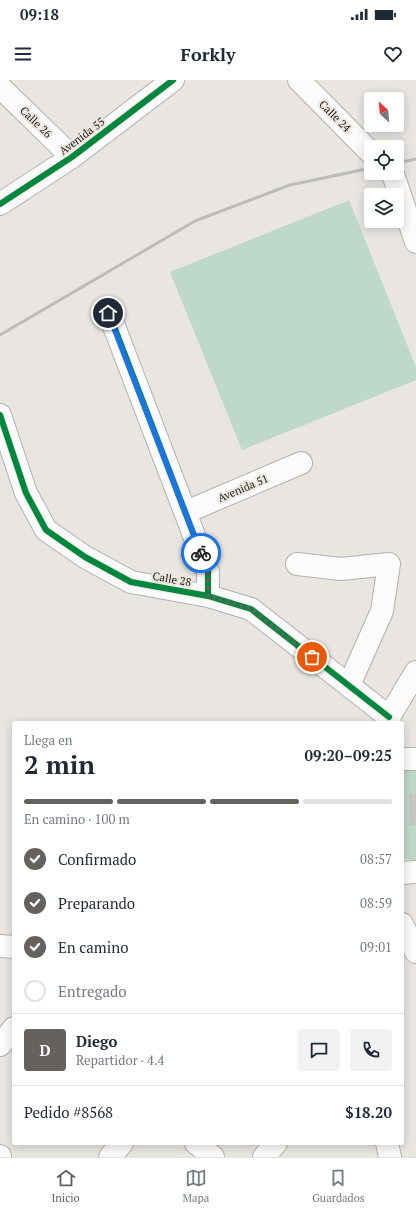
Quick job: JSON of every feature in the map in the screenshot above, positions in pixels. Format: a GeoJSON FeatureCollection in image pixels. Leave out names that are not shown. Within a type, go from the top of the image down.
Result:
{"type":"FeatureCollection","features":[{"type":"Feature","properties":{"kind":"street","name":"Avenida 55"},"geometry":{"type":"LineString","coordinates":[[0,204],[72,157],[173,80]]}},
{"type":"Feature","properties":{"kind":"street","name":"Calle 24"},"geometry":{"type":"LineString","coordinates":[[299,80],[364,146]]}},
{"type":"Feature","properties":{"kind":"street","name":"Calle 26"},"geometry":{"type":"LineString","coordinates":[[0,87],[72,157]]}},
{"type":"Feature","properties":{"kind":"street"},"geometry":{"type":"LineString","coordinates":[[395,180],[416,242]]}},
{"type":"Feature","properties":{"kind":"street"},"geometry":{"type":"LineString","coordinates":[[108,313],[208,572],[208,596]]}},
{"type":"Feature","properties":{"kind":"street","name":"Calle 28"},"geometry":{"type":"LineString","coordinates":[[0,415],[26,493],[46,530],[85,557],[130,582],[208,596],[251,609],[349,686],[389,720]]}},
{"type":"Feature","properties":{"kind":"street","name":"Avenida 51"},"geometry":{"type":"LineString","coordinates":[[186,512],[301,463]]}},
{"type":"Feature","properties":{"kind":"street"},"geometry":{"type":"LineString","coordinates":[[297,564],[342,569],[389,564],[382,611],[349,686]]}},
{"type":"Feature","properties":{"kind":"street"},"geometry":{"type":"LineString","coordinates":[[389,720],[416,672]]}},
{"type":"Feature","properties":{"kind":"street"},"geometry":{"type":"LineString","coordinates":[[404,759],[416,759]]}},
{"type":"Feature","properties":{"kind":"street"},"geometry":{"type":"LineString","coordinates":[[404,872],[416,872]]}},
{"type":"Feature","properties":{"kind":"street"},"geometry":{"type":"LineString","coordinates":[[404,928],[416,952]]}},
{"type":"Feature","properties":{"kind":"street"},"geometry":{"type":"LineString","coordinates":[[0,946],[12,947]]}},
{"type":"Feature","properties":{"kind":"street"},"geometry":{"type":"LineString","coordinates":[[0,1045],[12,1030]]}},
{"type":"Feature","properties":{"kind":"street"},"geometry":{"type":"LineString","coordinates":[[110,1157],[120,1145]]}},
{"type":"Feature","properties":{"kind":"street"},"geometry":{"type":"LineString","coordinates":[[198,1145],[213,1157]]}},
{"type":"Feature","properties":{"kind":"street"},"geometry":{"type":"LineString","coordinates":[[264,1157],[274,1145]]}},
{"type":"Feature","properties":{"kind":"street"},"geometry":{"type":"LineString","coordinates":[[387,1145],[390,1157]]}},
{"type":"Feature","properties":{"kind":"green space"},"geometry":{"type":"Polygon","coordinates":[[[349,200],[416,367],[416,380],[242,450],[170,272],[349,200]]]}},
{"type":"Feature","properties":{"kind":"green space"},"geometry":{"type":"Polygon","coordinates":[[[404,770],[416,771],[416,862],[404,859],[404,770]]]}},
{"type":"Feature","properties":{"kind":"building"},"geometry":{"type":"Polygon","coordinates":[[[409,794],[416,794],[416,825],[410,825],[409,794]]]}},
{"type":"Feature","properties":{"kind":"railway"},"geometry":{"type":"LineString","coordinates":[[404,162],[416,159]]}},
{"type":"Feature","properties":{"kind":"railway"},"geometry":{"type":"LineString","coordinates":[[0,335],[195,221],[290,185],[364,169]]}},
{"type":"Feature","properties":{"kind":"cycle path"},"geometry":{"type":"LineString","coordinates":[[0,204],[72,157],[173,80]]}},
{"type":"Feature","properties":{"kind":"cycle path"},"geometry":{"type":"LineString","coordinates":[[109,313],[208,572],[208,596]]}},
{"type":"Feature","properties":{"kind":"cycle path"},"geometry":{"type":"LineString","coordinates":[[0,415],[26,493],[46,530],[85,557],[131,582],[208,596],[251,609],[389,717]]}},
{"type":"Feature","properties":{"kind":"way so far"},"geometry":{"type":"LineString","coordinates":[[201,553],[208,572],[208,596],[251,609],[312,657]]}},
{"type":"Feature","properties":{"kind":"route"},"geometry":{"type":"LineString","coordinates":[[108,313],[201,553]]}}]}
